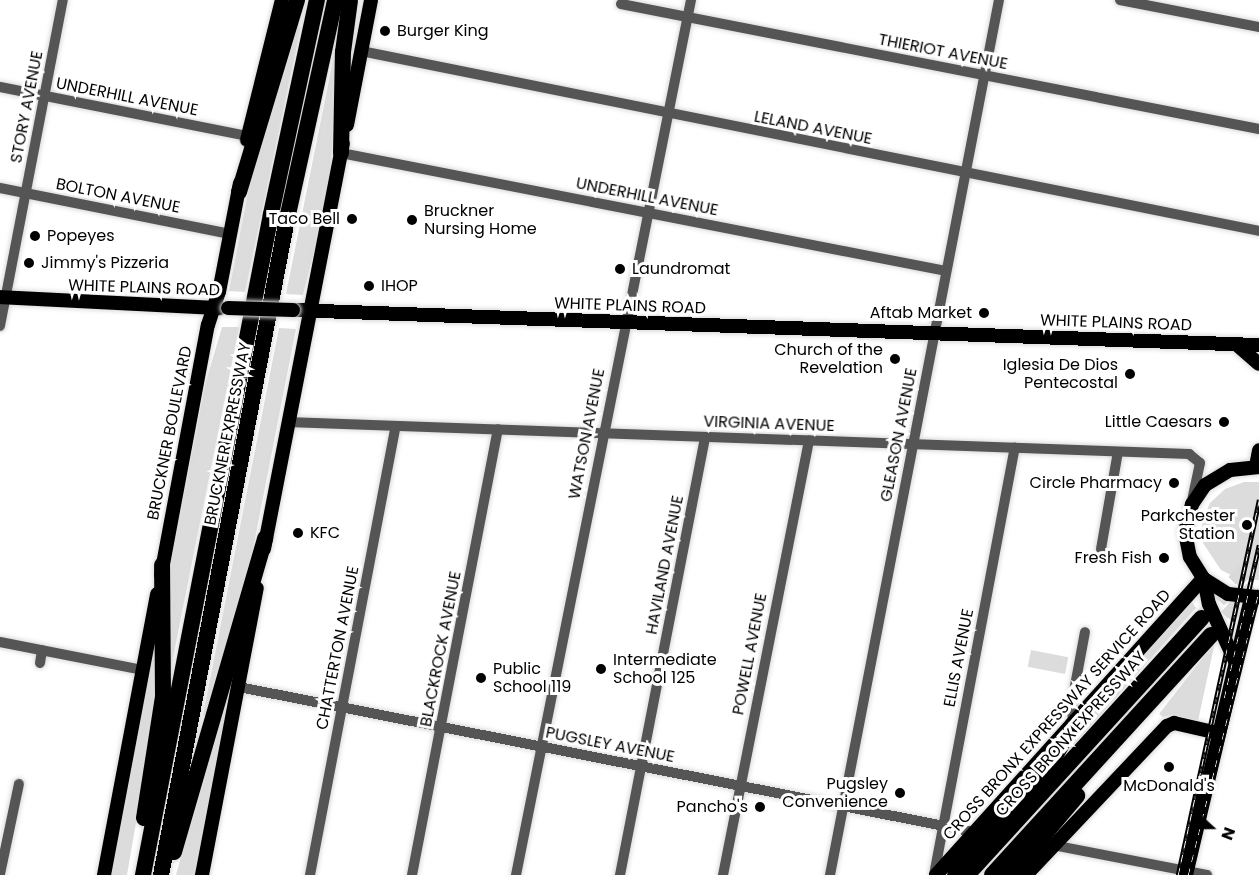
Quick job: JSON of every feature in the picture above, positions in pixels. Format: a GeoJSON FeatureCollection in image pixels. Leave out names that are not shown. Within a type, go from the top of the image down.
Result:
{"type":"FeatureCollection","features":[{"type":"Feature","properties":{"kind":"highway"},"geometry":{"type":"LineString","coordinates":[[239,192],[297,0]]}},
{"type":"Feature","properties":{"kind":"highway","name":"BRUCKNER EXPRESSWAY"},"geometry":{"type":"LineString","coordinates":[[144,875],[273,202],[317,0]]}},
{"type":"Feature","properties":{"kind":"highway","name":"BRUCKNER EXPRESSWAY"},"geometry":{"type":"LineString","coordinates":[[161,875],[285,230],[335,0]]}},
{"type":"Feature","properties":{"kind":"highway"},"geometry":{"type":"LineString","coordinates":[[341,153],[343,52],[350,0]]}},
{"type":"Feature","properties":{"kind":"highway"},"geometry":{"type":"LineString","coordinates":[[166,875],[265,538]]}},
{"type":"Feature","properties":{"kind":"highway"},"geometry":{"type":"LineString","coordinates":[[136,875],[163,697],[162,565]]}},
{"type":"Feature","properties":{"kind":"highway","name":"CROSS BRONX EXPRESSWAY"},"geometry":{"type":"LineString","coordinates":[[968,875],[1202,618]]}},
{"type":"Feature","properties":{"kind":"highway"},"geometry":{"type":"LineString","coordinates":[[992,875],[1211,635]]}},
{"type":"Feature","properties":{"kind":"highway"},"geometry":{"type":"LineString","coordinates":[[1010,875],[1172,677]]}},
{"type":"Feature","properties":{"kind":"highway"},"geometry":{"type":"LineString","coordinates":[[956,875],[1053,760],[1073,724]]}},
{"type":"Feature","properties":{"kind":"main road","name":"BRUCKNER BOULEVARD"},"geometry":{"type":"LineString","coordinates":[[104,875],[162,565],[231,234],[248,136],[282,0]]}},
{"type":"Feature","properties":{"kind":"main road"},"geometry":{"type":"LineString","coordinates":[[202,875],[308,310],[371,0]]}},
{"type":"Feature","properties":{"kind":"main road","name":"WHITE PLAINS ROAD"},"geometry":{"type":"LineString","coordinates":[[3,297],[214,308],[1259,345]]}},
{"type":"Feature","properties":{"kind":"main road"},"geometry":{"type":"LineString","coordinates":[[1236,344],[1259,364]]}},
{"type":"Feature","properties":{"kind":"main road"},"geometry":{"type":"LineString","coordinates":[[1235,663],[1209,604],[1204,578],[1186,545],[1190,508],[1201,489],[1218,475],[1235,468],[1257,466],[1259,450]]}},
{"type":"Feature","properties":{"kind":"main road"},"geometry":{"type":"LineString","coordinates":[[1187,873],[1235,663],[1255,598],[1228,594],[1204,578]]}},
{"type":"Feature","properties":{"kind":"main road","name":"CROSS BRONX EXPRESSWAY SERVICE ROAD"},"geometry":{"type":"LineString","coordinates":[[935,875],[1204,578]]}},
{"type":"Feature","properties":{"kind":"main road"},"geometry":{"type":"LineString","coordinates":[[1029,874],[1053,845],[1167,726],[1174,723],[1218,733]]}},
{"type":"Feature","properties":{"kind":"street","name":"STORY AVENUE"},"geometry":{"type":"LineString","coordinates":[[0,326],[3,297],[26,193],[63,0]]}},
{"type":"Feature","properties":{"kind":"street","name":"WATSON AVENUE"},"geometry":{"type":"LineString","coordinates":[[516,875],[602,433],[669,115],[690,0]]}},
{"type":"Feature","properties":{"kind":"street","name":"GLEASON AVENUE"},"geometry":{"type":"LineString","coordinates":[[830,875],[999,0]]}},
{"type":"Feature","properties":{"kind":"street"},"geometry":{"type":"LineString","coordinates":[[1120,0],[1259,27]]}},
{"type":"Feature","properties":{"kind":"street","name":"THIERIOT AVENUE"},"geometry":{"type":"LineString","coordinates":[[621,4],[1259,129]]}},
{"type":"Feature","properties":{"kind":"street","name":"LELAND AVENUE"},"geometry":{"type":"LineString","coordinates":[[361,51],[669,115],[1259,231]]}},
{"type":"Feature","properties":{"kind":"street","name":"UNDERHILL AVENUE"},"geometry":{"type":"LineString","coordinates":[[0,87],[248,136]]}},
{"type":"Feature","properties":{"kind":"street","name":"UNDERHILL AVENUE"},"geometry":{"type":"LineString","coordinates":[[341,153],[946,271]]}},
{"type":"Feature","properties":{"kind":"street","name":"BOLTON AVENUE"},"geometry":{"type":"LineString","coordinates":[[0,188],[231,234]]}},
{"type":"Feature","properties":{"kind":"street","name":"VIRGINIA AVENUE"},"geometry":{"type":"LineString","coordinates":[[287,422],[1195,456],[1200,467],[1190,508]]}},
{"type":"Feature","properties":{"kind":"street","name":"CHATTERTON AVENUE"},"geometry":{"type":"LineString","coordinates":[[310,875],[396,426]]}},
{"type":"Feature","properties":{"kind":"street","name":"BLACKROCK AVENUE"},"geometry":{"type":"LineString","coordinates":[[412,875],[498,429]]}},
{"type":"Feature","properties":{"kind":"street","name":"HAVILAND AVENUE"},"geometry":{"type":"LineString","coordinates":[[620,875],[705,437]]}},
{"type":"Feature","properties":{"kind":"street","name":"POWELL AVENUE"},"geometry":{"type":"LineString","coordinates":[[723,875],[809,440]]}},
{"type":"Feature","properties":{"kind":"street","name":"ELLIS AVENUE"},"geometry":{"type":"LineString","coordinates":[[935,875],[1015,448]]}},
{"type":"Feature","properties":{"kind":"street"},"geometry":{"type":"LineString","coordinates":[[1101,549],[1118,452]]}},
{"type":"Feature","properties":{"kind":"street"},"geometry":{"type":"LineString","coordinates":[[1073,724],[1072,702],[1085,632]]}},
{"type":"Feature","properties":{"kind":"street"},"geometry":{"type":"LineString","coordinates":[[0,642],[143,670]]}},
{"type":"Feature","properties":{"kind":"street"},"geometry":{"type":"LineString","coordinates":[[40,663],[42,650]]}},
{"type":"Feature","properties":{"kind":"street","name":"PUGSLEY AVENUE"},"geometry":{"type":"LineString","coordinates":[[239,687],[975,832]]}},
{"type":"Feature","properties":{"kind":"street"},"geometry":{"type":"LineString","coordinates":[[0,874],[19,784]]}},
{"type":"Feature","properties":{"kind":"street"},"geometry":{"type":"LineString","coordinates":[[1053,845],[1187,873],[1207,875]]}},
{"type":"Feature","properties":{"kind":"shaded area"},"geometry":{"type":"Polygon","coordinates":[[[298,18],[300,31],[245,292],[229,291],[258,140],[298,18]]]}},
{"type":"Feature","properties":{"kind":"shaded area"},"geometry":{"type":"Polygon","coordinates":[[[334,55],[337,55],[331,163],[326,204],[303,295],[286,294],[334,55]]]}},
{"type":"Feature","properties":{"kind":"shaded area"},"geometry":{"type":"Polygon","coordinates":[[[222,327],[239,327],[171,668],[171,561],[205,385],[222,327]]]}},
{"type":"Feature","properties":{"kind":"shaded area"},"geometry":{"type":"Polygon","coordinates":[[[279,328],[296,329],[252,554],[208,716],[203,715],[279,328]]]}},
{"type":"Feature","properties":{"kind":"shaded area"},"geometry":{"type":"Polygon","coordinates":[[[1244,482],[1259,482],[1259,580],[1239,579],[1221,570],[1203,543],[1202,522],[1210,503],[1225,489],[1244,482]]]}},
{"type":"Feature","properties":{"kind":"shaded area"},"geometry":{"type":"Polygon","coordinates":[[[1191,601],[1196,608],[1059,761],[1084,717],[1191,601]]]}},
{"type":"Feature","properties":{"kind":"shaded area"},"geometry":{"type":"Polygon","coordinates":[[[156,638],[157,701],[127,875],[109,875],[156,638]]]}},
{"type":"Feature","properties":{"kind":"shaded area"},"geometry":{"type":"Polygon","coordinates":[[[1215,642],[1198,721],[1173,715],[1163,717],[1159,714],[1215,642]]]}},
{"type":"Feature","properties":{"kind":"shaded area"},"geometry":{"type":"Polygon","coordinates":[[[1031,650],[1068,657],[1065,674],[1028,667],[1031,650]]]}},
{"type":"Feature","properties":{"kind":"shaded area"},"geometry":{"type":"Polygon","coordinates":[[[239,655],[195,875],[176,875],[187,835],[239,655]]]}},
{"type":"Feature","properties":{"kind":"tunnel"},"geometry":{"type":"LineString","coordinates":[[1202,618],[1259,555]]}},
{"type":"Feature","properties":{"kind":"tunnel"},"geometry":{"type":"LineString","coordinates":[[1211,635],[1259,582]]}},
{"type":"Feature","properties":{"kind":"railway"},"geometry":{"type":"LineString","coordinates":[[1178,875],[1259,500]]}},
{"type":"Feature","properties":{"kind":"railway"},"geometry":{"type":"LineString","coordinates":[[1224,698],[1259,545]]}},
{"type":"Feature","properties":{"kind":"railway"},"geometry":{"type":"LineString","coordinates":[[1188,875],[1259,590]]}},
{"type":"Feature","properties":{"kind":"place","name":"Burger King"},"geometry":{"type":"Point","coordinates":[385,31]}},
{"type":"Feature","properties":{"kind":"place","name":"Taco Bell"},"geometry":{"type":"Point","coordinates":[352,219]}},
{"type":"Feature","properties":{"kind":"place","name":"Bruckner Nursing Home"},"geometry":{"type":"Point","coordinates":[412,220]}},
{"type":"Feature","properties":{"kind":"place","name":"Popeyes"},"geometry":{"type":"Point","coordinates":[35,236]}},
{"type":"Feature","properties":{"kind":"place","name":"Jimmy's Pizzeria"},"geometry":{"type":"Point","coordinates":[29,263]}},
{"type":"Feature","properties":{"kind":"place","name":"Laundromat"},"geometry":{"type":"Point","coordinates":[620,269]}},
{"type":"Feature","properties":{"kind":"place","name":"IHOP"},"geometry":{"type":"Point","coordinates":[369,286]}},
{"type":"Feature","properties":{"kind":"place","name":"Aftab Market"},"geometry":{"type":"Point","coordinates":[984,313]}},
{"type":"Feature","properties":{"kind":"place","name":"Church of the Revelation"},"geometry":{"type":"Point","coordinates":[895,359]}},
{"type":"Feature","properties":{"kind":"place","name":"Iglesia De Dios Pentecostal"},"geometry":{"type":"Point","coordinates":[1130,374]}},
{"type":"Feature","properties":{"kind":"place","name":"Little Caesars"},"geometry":{"type":"Point","coordinates":[1224,422]}},
{"type":"Feature","properties":{"kind":"place","name":"Circle Pharmacy"},"geometry":{"type":"Point","coordinates":[1174,483]}},
{"type":"Feature","properties":{"kind":"place","name":"Parkchester Station"},"geometry":{"type":"Point","coordinates":[1247,525]}},
{"type":"Feature","properties":{"kind":"place","name":"KFC"},"geometry":{"type":"Point","coordinates":[298,533]}},
{"type":"Feature","properties":{"kind":"place","name":"Fresh Fish"},"geometry":{"type":"Point","coordinates":[1164,558]}},
{"type":"Feature","properties":{"kind":"place","name":"Intermediate School 125"},"geometry":{"type":"Point","coordinates":[601,669]}},
{"type":"Feature","properties":{"kind":"place","name":"Public School 119"},"geometry":{"type":"Point","coordinates":[481,678]}},
{"type":"Feature","properties":{"kind":"place","name":"McDonald's"},"geometry":{"type":"Point","coordinates":[1169,767]}},
{"type":"Feature","properties":{"kind":"place","name":"Pugsley Convenience"},"geometry":{"type":"Point","coordinates":[900,793]}},
{"type":"Feature","properties":{"kind":"place","name":"Pancho's"},"geometry":{"type":"Point","coordinates":[760,807]}}]}
